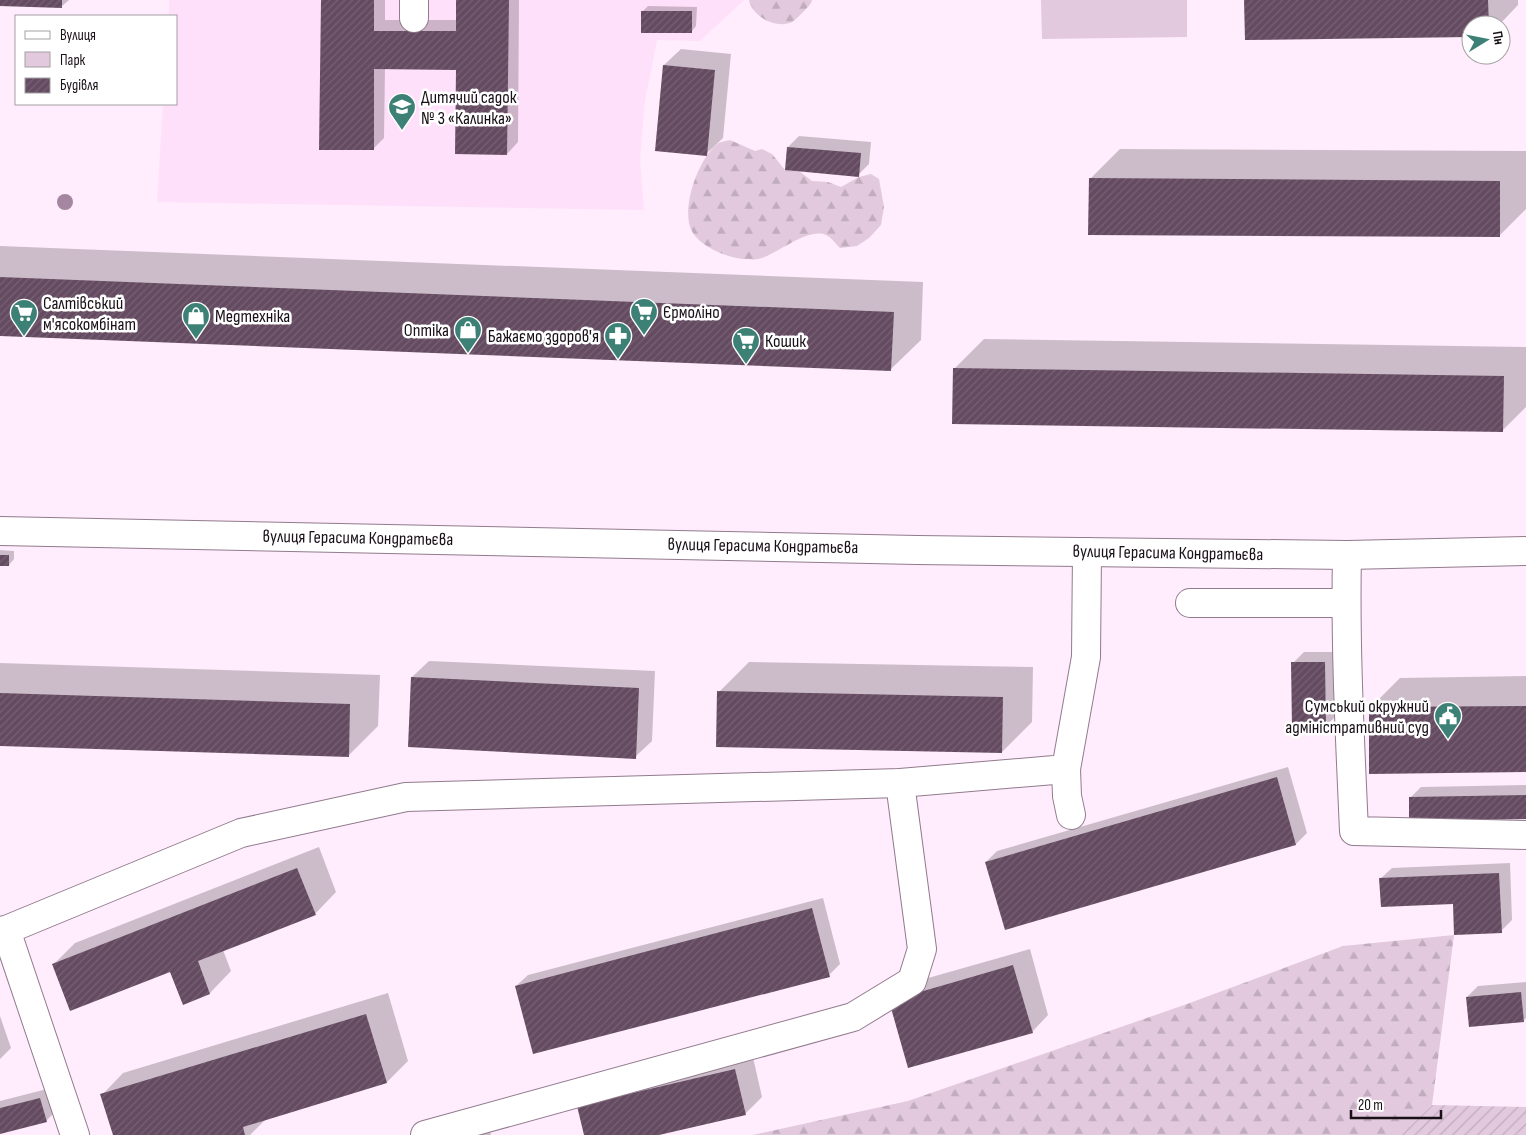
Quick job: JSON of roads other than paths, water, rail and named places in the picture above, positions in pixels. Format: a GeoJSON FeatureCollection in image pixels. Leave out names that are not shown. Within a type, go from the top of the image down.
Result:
{"type":"FeatureCollection","features":[{"type":"Feature","properties":{"kind":"main road","name":"вулиця Герасима Кондратьєва"},"geometry":{"type":"LineString","coordinates":[[0,531],[1086,552],[1347,555],[1526,552]]}},
{"type":"Feature","properties":{"kind":"main road"},"geometry":{"type":"LineString","coordinates":[[1071,815],[1067,796],[1066,769],[1086,657],[1086,552]]}},
{"type":"Feature","properties":{"kind":"main road"},"geometry":{"type":"LineString","coordinates":[[1347,555],[1348,707],[1354,830],[1526,834]]}},
{"type":"Feature","properties":{"kind":"main road"},"geometry":{"type":"LineString","coordinates":[[1190,603],[1346,604]]}},
{"type":"Feature","properties":{"kind":"main road"},"geometry":{"type":"LineString","coordinates":[[75,1135],[3,931],[241,833],[406,797],[900,783],[1066,769]]}},
{"type":"Feature","properties":{"kind":"main road"},"geometry":{"type":"LineString","coordinates":[[425,1135],[854,1017],[912,981],[922,949],[900,783]]}},
{"type":"Feature","properties":{"kind":"place","name":"Дитячий садок № 3 «Калинка»"},"geometry":{"type":"Point","coordinates":[402,131]}},
{"type":"Feature","properties":{"kind":"place","name":"Єрмоліно"},"geometry":{"type":"Point","coordinates":[644,336]}},
{"type":"Feature","properties":{"kind":"place","name":"Салтівський м'ясокомбінат"},"geometry":{"type":"Point","coordinates":[24,337]}},
{"type":"Feature","properties":{"kind":"place","name":"Медтехніка"},"geometry":{"type":"Point","coordinates":[196,340]}},
{"type":"Feature","properties":{"kind":"place","name":"Оптіка"},"geometry":{"type":"Point","coordinates":[468,354]}},
{"type":"Feature","properties":{"kind":"place","name":"Бажаємо здоров'я"},"geometry":{"type":"Point","coordinates":[618,360]}},
{"type":"Feature","properties":{"kind":"place","name":"Кошик"},"geometry":{"type":"Point","coordinates":[746,365]}},
{"type":"Feature","properties":{"kind":"place","name":"Сумський окружний адміністративний суд"},"geometry":{"type":"Point","coordinates":[1448,740]}}]}
